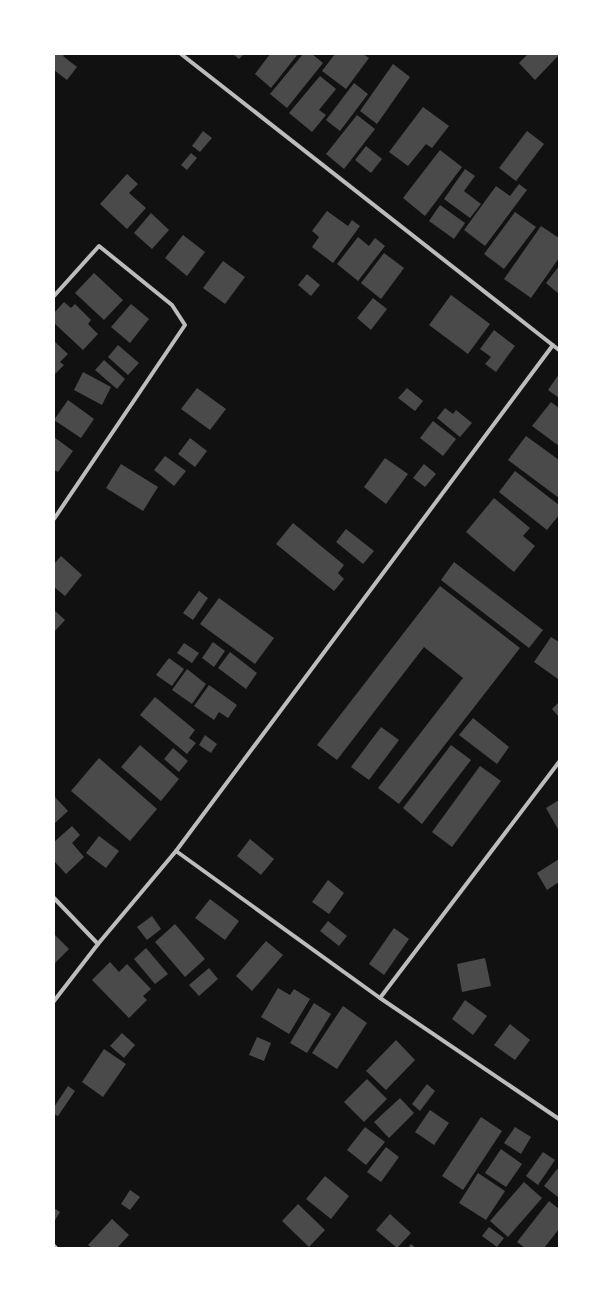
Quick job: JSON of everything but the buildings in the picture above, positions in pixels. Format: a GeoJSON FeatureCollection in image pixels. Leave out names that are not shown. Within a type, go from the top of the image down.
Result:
{"type":"FeatureCollection","features":[{"type":"Feature","properties":{"kind":"street"},"geometry":{"type":"LineString","coordinates":[[181,54],[559,350]]}},
{"type":"Feature","properties":{"kind":"street"},"geometry":{"type":"LineString","coordinates":[[54,296],[99,246],[172,305],[185,325],[54,519]]}},
{"type":"Feature","properties":{"kind":"street"},"geometry":{"type":"LineString","coordinates":[[54,1001],[98,944],[176,851],[554,345]]}},
{"type":"Feature","properties":{"kind":"street"},"geometry":{"type":"LineString","coordinates":[[380,998],[559,762]]}},
{"type":"Feature","properties":{"kind":"street"},"geometry":{"type":"LineString","coordinates":[[176,851],[380,998],[559,1119]]}},
{"type":"Feature","properties":{"kind":"street"},"geometry":{"type":"LineString","coordinates":[[54,898],[98,944]]}}]}
